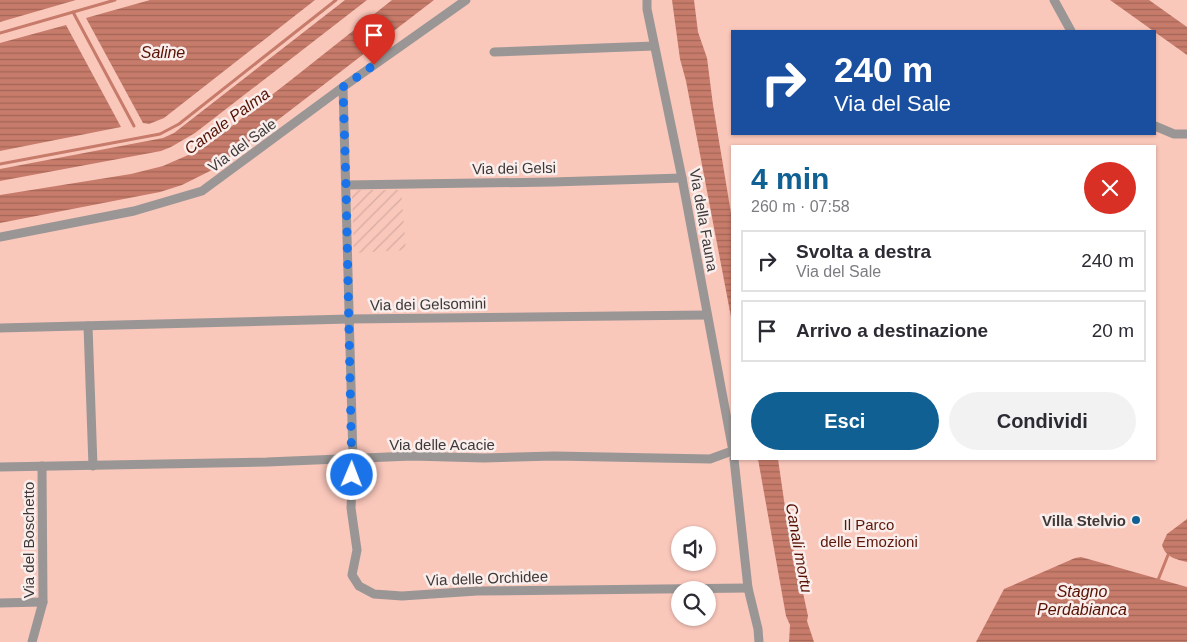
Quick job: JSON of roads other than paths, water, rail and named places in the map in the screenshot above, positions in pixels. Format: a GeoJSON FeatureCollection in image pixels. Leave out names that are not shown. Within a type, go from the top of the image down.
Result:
{"type":"FeatureCollection","features":[{"type":"Feature","properties":{"kind":"street","name":"Via del Sale"},"geometry":{"type":"LineString","coordinates":[[0,236],[134,211],[202,191],[343,87],[466,0]]}},
{"type":"Feature","properties":{"kind":"street","name":"Via della Fauna"},"geometry":{"type":"LineString","coordinates":[[647,0],[654,46],[682,178],[731,441]]}},
{"type":"Feature","properties":{"kind":"street"},"geometry":{"type":"LineString","coordinates":[[1054,0],[1070,30]]}},
{"type":"Feature","properties":{"kind":"street"},"geometry":{"type":"LineString","coordinates":[[494,52],[654,46]]}},
{"type":"Feature","properties":{"kind":"street"},"geometry":{"type":"LineString","coordinates":[[343,87],[353,459]]}},
{"type":"Feature","properties":{"kind":"street"},"geometry":{"type":"LineString","coordinates":[[1156,126],[1174,134],[1187,134]]}},
{"type":"Feature","properties":{"kind":"street","name":"Via dei Gelsi"},"geometry":{"type":"LineString","coordinates":[[346,185],[682,178]]}},
{"type":"Feature","properties":{"kind":"street","name":"Via dei Gelsomini"},"geometry":{"type":"LineString","coordinates":[[0,328],[349,319],[707,315]]}},
{"type":"Feature","properties":{"kind":"street"},"geometry":{"type":"LineString","coordinates":[[88,326],[94,466]]}},
{"type":"Feature","properties":{"kind":"street","name":"Via delle Acacie"},"geometry":{"type":"LineString","coordinates":[[0,467],[94,466],[412,456],[710,459],[731,451]]}},
{"type":"Feature","properties":{"kind":"street","name":"Via delle Orchidee"},"geometry":{"type":"LineString","coordinates":[[353,459],[351,508],[357,550],[352,575],[359,586],[374,594],[402,596],[497,591],[748,588]]}},
{"type":"Feature","properties":{"kind":"street"},"geometry":{"type":"LineString","coordinates":[[734,460],[748,588],[758,629],[759,642]]}},
{"type":"Feature","properties":{"kind":"street","name":"Via del Boschetto"},"geometry":{"type":"LineString","coordinates":[[32,642],[43,602],[42,466]]}},
{"type":"Feature","properties":{"kind":"street"},"geometry":{"type":"LineString","coordinates":[[0,603],[43,602]]}},
{"type":"Feature","properties":{"kind":"water"},"geometry":{"type":"Polygon","coordinates":[[[0,0],[76,0],[0,22],[0,0]]]}},
{"type":"Feature","properties":{"kind":"water","name":"Saline"},"geometry":{"type":"Polygon","coordinates":[[[150,0],[315,0],[164,118],[149,124],[143,123],[86,18],[150,0]]]}},
{"type":"Feature","properties":{"kind":"water"},"geometry":{"type":"Polygon","coordinates":[[[345,0],[367,0],[195,133],[171,147],[161,151],[0,181],[0,169],[163,138],[174,133],[345,0]]]}},
{"type":"Feature","properties":{"kind":"water"},"geometry":{"type":"Polygon","coordinates":[[[392,0],[434,0],[214,169],[182,185],[160,192],[0,223],[0,195],[131,174],[163,166],[195,152],[214,140],[392,0]]]}},
{"type":"Feature","properties":{"kind":"water"},"geometry":{"type":"Polygon","coordinates":[[[672,0],[694,0],[698,32],[707,58],[731,213],[731,317],[686,81],[680,59],[672,0]]]}},
{"type":"Feature","properties":{"kind":"water"},"geometry":{"type":"Polygon","coordinates":[[[1110,0],[1149,0],[1187,27],[1187,55],[1156,33],[1156,30],[1152,30],[1110,0]]]}},
{"type":"Feature","properties":{"kind":"water"},"geometry":{"type":"Polygon","coordinates":[[[66,25],[121,127],[0,151],[0,43],[66,25]]]}},
{"type":"Feature","properties":{"kind":"water"},"geometry":{"type":"Polygon","coordinates":[[[758,460],[778,460],[786,514],[808,616],[807,621],[814,642],[789,642],[790,625],[786,616],[758,460]]]}},
{"type":"Feature","properties":{"kind":"water"},"geometry":{"type":"Polygon","coordinates":[[[1187,519],[1187,562],[1175,559],[1166,553],[1162,545],[1167,534],[1187,519]]]}},
{"type":"Feature","properties":{"kind":"water","name":"Stagno Perdabianca"},"geometry":{"type":"Polygon","coordinates":[[[1081,557],[1187,587],[1187,642],[976,642],[1004,589],[1081,557]]]}},
{"type":"Feature","properties":{"kind":"waterway"},"geometry":{"type":"LineString","coordinates":[[0,33],[115,0]]}},
{"type":"Feature","properties":{"kind":"waterway"},"geometry":{"type":"LineString","coordinates":[[0,164],[160,134],[179,124],[336,0]]}},
{"type":"Feature","properties":{"kind":"waterway"},"geometry":{"type":"LineString","coordinates":[[73,12],[134,126]]}},
{"type":"Feature","properties":{"kind":"waterway"},"geometry":{"type":"LineString","coordinates":[[1158,580],[1168,555]]}},
{"type":"Feature","properties":{"kind":"place","name":"Villa Stelvio"},"geometry":{"type":"Point","coordinates":[1136,520]}},
{"type":"Feature","properties":{"kind":"water label","name":"Canale Palma"},"geometry":{"type":"Point","coordinates":[227,121]}},
{"type":"Feature","properties":{"kind":"water label","name":"Canali mortu"},"geometry":{"type":"Point","coordinates":[799,548]}},
{"type":"Feature","properties":{"kind":"park label","name":"Il Parco delle Emozioni"},"geometry":{"type":"Point","coordinates":[869,532]}}]}
